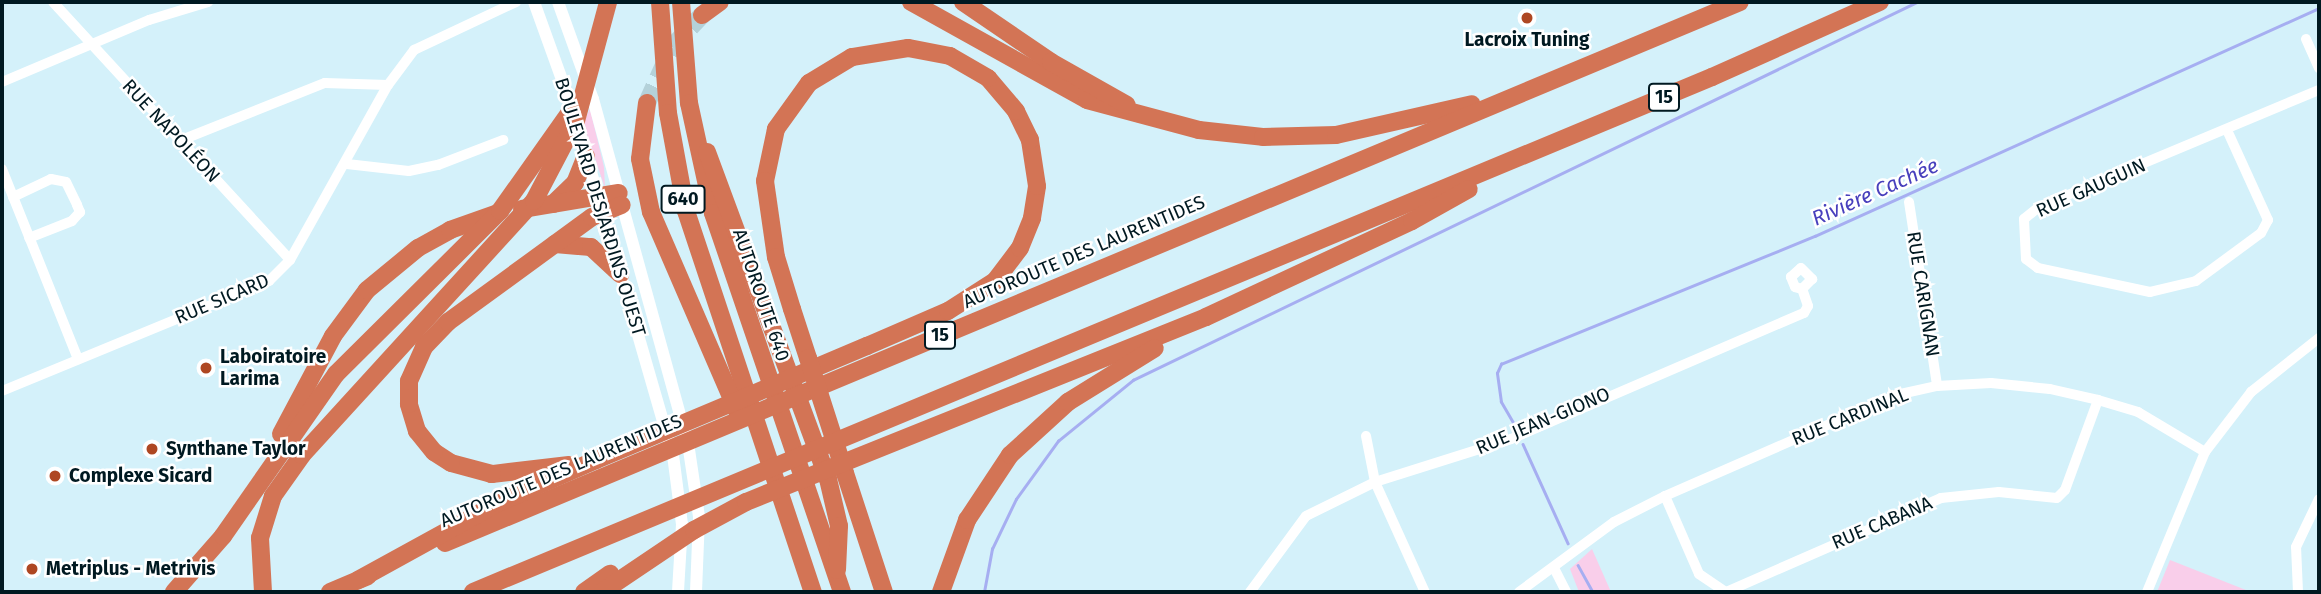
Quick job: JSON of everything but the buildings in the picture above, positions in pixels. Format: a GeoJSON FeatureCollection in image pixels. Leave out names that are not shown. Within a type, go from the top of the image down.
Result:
{"type":"FeatureCollection","features":[{"type":"Feature","properties":{"kind":"highway"},"geometry":{"type":"LineString","coordinates":[[262,589],[262,527],[283,479],[512,230],[541,191],[557,146],[585,91],[608,2]]}},
{"type":"Feature","properties":{"kind":"highway","name":"640"},"geometry":{"type":"LineString","coordinates":[[660,2],[665,93],[677,171],[736,391]]}},
{"type":"Feature","properties":{"kind":"highway","name":"AUTOROUTE 640"},"geometry":{"type":"LineString","coordinates":[[681,2],[689,103],[713,213],[803,485],[842,592]]}},
{"type":"Feature","properties":{"kind":"highway"},"geometry":{"type":"LineString","coordinates":[[702,15],[720,2]]}},
{"type":"Feature","properties":{"kind":"highway"},"geometry":{"type":"LineString","coordinates":[[911,2],[1087,100],[1154,119],[1232,135],[1315,136],[1371,129],[1522,92]]}},
{"type":"Feature","properties":{"kind":"highway"},"geometry":{"type":"LineString","coordinates":[[963,2],[1076,77],[1154,119]]}},
{"type":"Feature","properties":{"kind":"highway","name":"AUTOROUTE DES LAURENTIDES"},"geometry":{"type":"LineString","coordinates":[[330,592],[1740,2]]}},
{"type":"Feature","properties":{"kind":"highway","name":"15"},"geometry":{"type":"LineString","coordinates":[[473,592],[1539,149],[1880,2]]}},
{"type":"Feature","properties":{"kind":"highway"},"geometry":{"type":"LineString","coordinates":[[358,580],[498,503],[596,460],[948,312],[979,294],[1002,273],[1029,228],[1036,196],[1036,164],[1026,129],[1010,101],[970,66],[919,49],[864,53],[816,77],[784,113],[766,160],[765,203],[776,257],[808,358],[845,473],[884,592]]}},
{"type":"Feature","properties":{"kind":"highway"},"geometry":{"type":"LineString","coordinates":[[647,103],[640,145],[644,188],[780,494],[813,592]]}},
{"type":"Feature","properties":{"kind":"highway"},"geometry":{"type":"LineString","coordinates":[[689,103],[783,355],[837,513],[840,550],[833,592]]}},
{"type":"Feature","properties":{"kind":"highway"},"geometry":{"type":"LineString","coordinates":[[174,592],[215,547],[347,361],[477,233],[557,146]]}},
{"type":"Feature","properties":{"kind":"highway"},"geometry":{"type":"LineString","coordinates":[[603,592],[694,530],[754,498],[1206,317],[1412,221],[1539,149]]}},
{"type":"Feature","properties":{"kind":"highway"},"geometry":{"type":"LineString","coordinates":[[553,204],[575,184],[586,156]]}},
{"type":"Feature","properties":{"kind":"highway"},"geometry":{"type":"LineString","coordinates":[[263,479],[287,420],[328,345],[359,300],[386,271],[460,226],[553,204],[600,205],[620,199]]}},
{"type":"Feature","properties":{"kind":"highway"},"geometry":{"type":"LineString","coordinates":[[596,460],[507,474],[464,469],[429,447],[410,412],[411,373],[430,339],[555,244],[600,205]]}},
{"type":"Feature","properties":{"kind":"highway"},"geometry":{"type":"LineString","coordinates":[[555,244],[591,247],[620,274]]}},
{"type":"Feature","properties":{"kind":"highway"},"geometry":{"type":"LineString","coordinates":[[941,592],[967,520],[1019,444],[1083,392],[1206,317]]}},
{"type":"Feature","properties":{"kind":"highway"},"geometry":{"type":"LineString","coordinates":[[584,592],[745,479]]}},
{"type":"Feature","properties":{"kind":"street","name":"RUE NAPOLÉON"},"geometry":{"type":"LineString","coordinates":[[53,2],[290,260]]}},
{"type":"Feature","properties":{"kind":"street"},"geometry":{"type":"LineString","coordinates":[[2,82],[184,6],[208,2]]}},
{"type":"Feature","properties":{"kind":"street","name":"RUE SICARD"},"geometry":{"type":"LineString","coordinates":[[2,391],[269,281],[290,260],[347,164],[388,85],[414,50],[516,2]]}},
{"type":"Feature","properties":{"kind":"street","name":"BOULEVARD DESJARDINS OUEST"},"geometry":{"type":"LineString","coordinates":[[534,2],[586,156],[662,414],[678,482],[682,552],[678,592]]}},
{"type":"Feature","properties":{"kind":"street","name":"BOULEVARD DESJARDINS OUEST"},"geometry":{"type":"LineString","coordinates":[[558,2],[593,99],[695,474],[700,542],[696,592]]}},
{"type":"Feature","properties":{"kind":"street"},"geometry":{"type":"LineString","coordinates":[[2306,39],[2319,68]]}},
{"type":"Feature","properties":{"kind":"street"},"geometry":{"type":"LineString","coordinates":[[179,141],[324,83],[388,85]]}},
{"type":"Feature","properties":{"kind":"street","name":"RUE GAUGUIN"},"geometry":{"type":"LineString","coordinates":[[2227,130],[2267,220],[2261,233],[2196,281],[2150,292],[2038,268],[2026,259],[2024,219],[2039,207],[2319,90]]}},
{"type":"Feature","properties":{"kind":"street"},"geometry":{"type":"LineString","coordinates":[[347,164],[410,171],[438,165],[503,139]]}},
{"type":"Feature","properties":{"kind":"street"},"geometry":{"type":"LineString","coordinates":[[2,169],[78,359]]}},
{"type":"Feature","properties":{"kind":"street"},"geometry":{"type":"LineString","coordinates":[[13,197],[51,179],[66,182],[78,205],[80,212],[72,221],[29,238]]}},
{"type":"Feature","properties":{"kind":"street","name":"RUE CARIGNAN"},"geometry":{"type":"LineString","coordinates":[[1909,202],[1937,386]]}},
{"type":"Feature","properties":{"kind":"street","name":"RUE JEAN-GIONO"},"geometry":{"type":"LineString","coordinates":[[1250,592],[1306,516],[1376,482],[1511,439],[1804,313],[1808,306],[1802,289]]}},
{"type":"Feature","properties":{"kind":"street"},"geometry":{"type":"LineString","coordinates":[[2147,592],[2205,452],[2250,392],[2319,338]]}},
{"type":"Feature","properties":{"kind":"street","name":"RUE CARDINAL"},"geometry":{"type":"LineString","coordinates":[[1519,592],[1614,522],[1665,496],[1884,400],[1937,386],[1991,383],[2098,400],[2138,412],[2205,452]]}},
{"type":"Feature","properties":{"kind":"street","name":"RUE CABANA"},"geometry":{"type":"LineString","coordinates":[[1665,496],[1699,574],[1726,592],[1941,498],[2000,492],[2057,498],[2065,490],[2098,400]]}},
{"type":"Feature","properties":{"kind":"street"},"geometry":{"type":"LineString","coordinates":[[1366,436],[1376,482],[1425,592]]}},
{"type":"Feature","properties":{"kind":"street"},"geometry":{"type":"LineString","coordinates":[[2298,592],[2296,547],[2319,499]]}},
{"type":"Feature","properties":{"kind":"street"},"geometry":{"type":"LineString","coordinates":[[1554,568],[1566,592]]}},
{"type":"Feature","properties":{"kind":"shaded area"},"geometry":{"type":"Polygon","coordinates":[[[590,109],[604,167],[605,188],[583,123],[590,109]]]}},
{"type":"Feature","properties":{"kind":"shaded area"},"geometry":{"type":"Polygon","coordinates":[[[1592,549],[1611,592],[1579,592],[1570,569],[1592,549]]]}},
{"type":"Feature","properties":{"kind":"shaded area"},"geometry":{"type":"Polygon","coordinates":[[[2170,560],[2251,592],[2157,592],[2170,560]]]}},
{"type":"Feature","properties":{"kind":"waterway"},"geometry":{"type":"LineString","coordinates":[[984,592],[992,549],[1016,499],[1058,441],[1133,380],[1917,2]]}},
{"type":"Feature","properties":{"kind":"waterway","name":"Rivière Cachée"},"geometry":{"type":"LineString","coordinates":[[1516,428],[1501,402],[1497,373],[1501,364],[1815,236],[2319,8]]}},
{"type":"Feature","properties":{"kind":"waterway","name":"Rivière Cachée"},"geometry":{"type":"LineString","coordinates":[[1523,444],[1568,543]]}},
{"type":"Feature","properties":{"kind":"waterway","name":"Rivière Cachée"},"geometry":{"type":"LineString","coordinates":[[1578,565],[1593,592]]}},
{"type":"Feature","properties":{"kind":"tunnel"},"geometry":{"type":"LineString","coordinates":[[647,103],[672,47],[702,15]]}},
{"type":"Feature","properties":{"kind":"place","name":"Lacroix Tuning"},"geometry":{"type":"Point","coordinates":[1527,18]}},
{"type":"Feature","properties":{"kind":"place","name":"Laboiratoire Larima"},"geometry":{"type":"Point","coordinates":[206,368]}},
{"type":"Feature","properties":{"kind":"place","name":"Synthane Taylor"},"geometry":{"type":"Point","coordinates":[152,449]}},
{"type":"Feature","properties":{"kind":"place","name":"Complexe Sicard"},"geometry":{"type":"Point","coordinates":[55,476]}},
{"type":"Feature","properties":{"kind":"place","name":"Metriplus - Metrivis"},"geometry":{"type":"Point","coordinates":[32,569]}}]}
